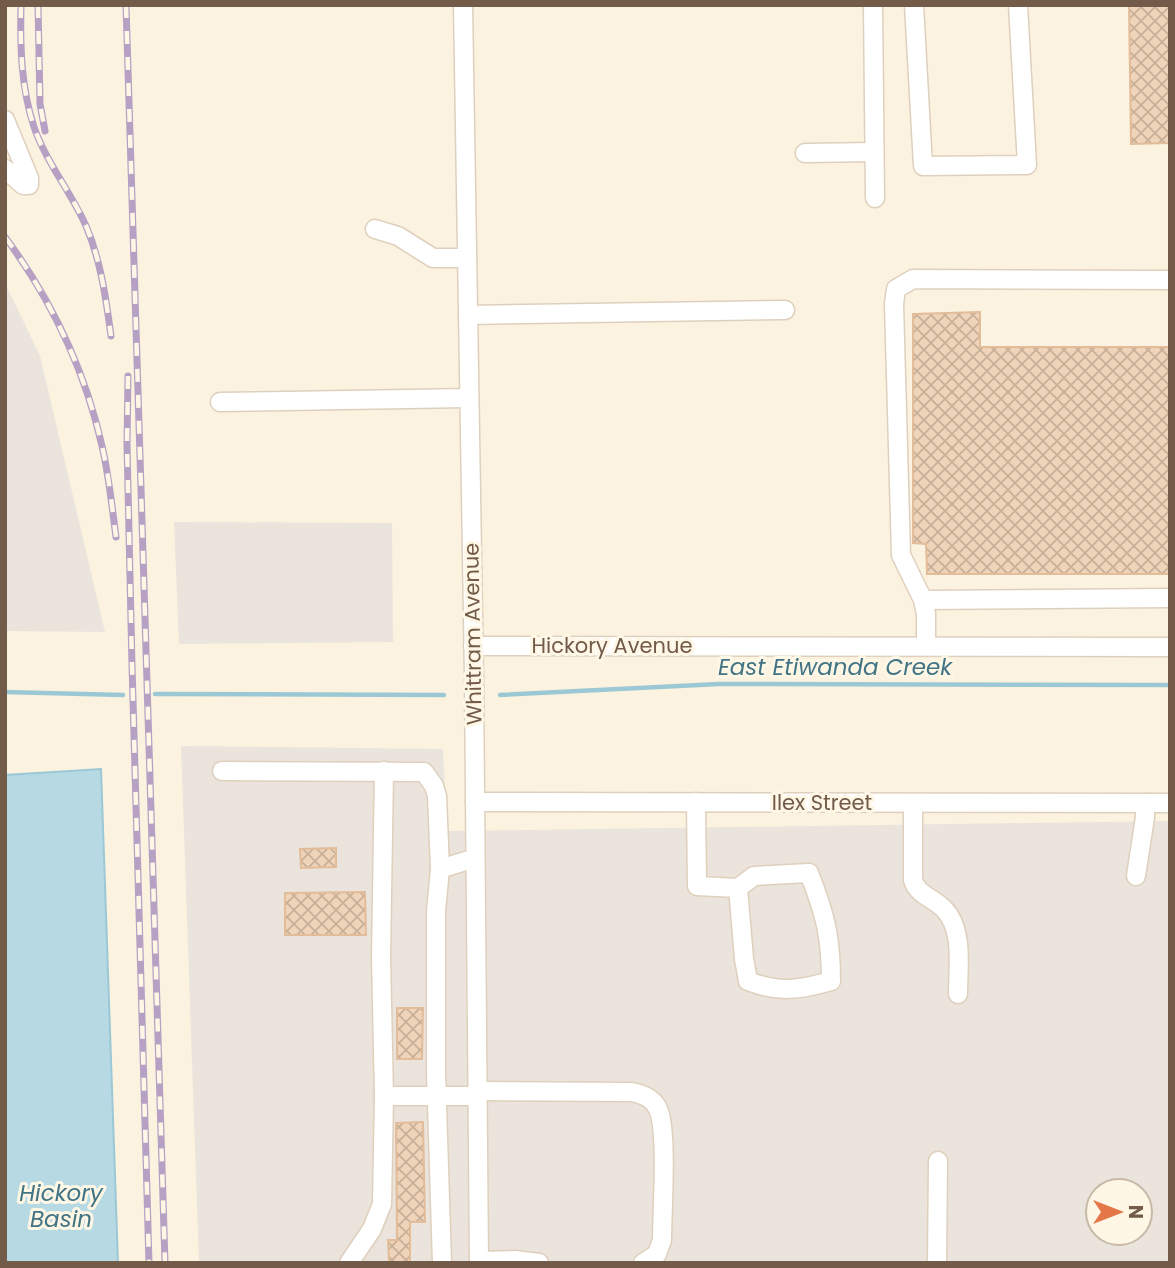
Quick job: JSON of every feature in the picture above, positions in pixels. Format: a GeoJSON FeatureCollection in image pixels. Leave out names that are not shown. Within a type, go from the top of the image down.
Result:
{"type":"FeatureCollection","features":[{"type":"Feature","properties":{"kind":"street","name":"Whittram Avenue"},"geometry":{"type":"LineString","coordinates":[[463,5],[474,677],[479,1262]]}},
{"type":"Feature","properties":{"kind":"street"},"geometry":{"type":"LineString","coordinates":[[873,5],[875,198]]}},
{"type":"Feature","properties":{"kind":"street"},"geometry":{"type":"LineString","coordinates":[[914,5],[923,166],[1027,165],[1018,5]]}},
{"type":"Feature","properties":{"kind":"street"},"geometry":{"type":"LineString","coordinates":[[5,120],[29,178],[29,185],[23,185],[5,169]]}},
{"type":"Feature","properties":{"kind":"street"},"geometry":{"type":"LineString","coordinates":[[805,153],[874,152]]}},
{"type":"Feature","properties":{"kind":"street"},"geometry":{"type":"LineString","coordinates":[[375,229],[398,236],[433,258],[467,258]]}},
{"type":"Feature","properties":{"kind":"street"},"geometry":{"type":"LineString","coordinates":[[926,646],[923,600],[901,555],[894,304],[896,289],[913,279],[1170,280]]}},
{"type":"Feature","properties":{"kind":"street"},"geometry":{"type":"LineString","coordinates":[[468,315],[785,310]]}},
{"type":"Feature","properties":{"kind":"street"},"geometry":{"type":"LineString","coordinates":[[219,402],[469,398]]}},
{"type":"Feature","properties":{"kind":"street"},"geometry":{"type":"LineString","coordinates":[[923,600],[1170,598]]}},
{"type":"Feature","properties":{"kind":"street","name":"Hickory Avenue"},"geometry":{"type":"LineString","coordinates":[[473,646],[1170,647]]}},
{"type":"Feature","properties":{"kind":"street"},"geometry":{"type":"LineString","coordinates":[[222,771],[384,771],[424,772],[429,776],[437,796],[440,869],[436,911],[442,1263]]}},
{"type":"Feature","properties":{"kind":"street"},"geometry":{"type":"LineString","coordinates":[[349,1263],[372,1229],[383,1204],[381,957],[384,771]]}},
{"type":"Feature","properties":{"kind":"street","name":"Ilex Street"},"geometry":{"type":"LineString","coordinates":[[475,802],[1170,803]]}},
{"type":"Feature","properties":{"kind":"street"},"geometry":{"type":"LineString","coordinates":[[696,802],[697,886],[738,888],[754,876],[809,873],[822,907],[831,943],[831,981],[804,989],[767,988],[748,981],[738,888]]}},
{"type":"Feature","properties":{"kind":"street"},"geometry":{"type":"LineString","coordinates":[[913,803],[913,880],[918,891],[946,910],[952,920],[958,946],[958,993]]}},
{"type":"Feature","properties":{"kind":"street"},"geometry":{"type":"LineString","coordinates":[[1136,876],[1145,803]]}},
{"type":"Feature","properties":{"kind":"street"},"geometry":{"type":"LineString","coordinates":[[440,869],[475,858]]}},
{"type":"Feature","properties":{"kind":"street"},"geometry":{"type":"LineString","coordinates":[[384,1096],[632,1092],[649,1098],[658,1107],[663,1128],[662,1240],[657,1254],[643,1263]]}},
{"type":"Feature","properties":{"kind":"street"},"geometry":{"type":"LineString","coordinates":[[937,1161],[937,1263]]}},
{"type":"Feature","properties":{"kind":"street"},"geometry":{"type":"LineString","coordinates":[[479,1262],[515,1260],[539,1263]]}},
{"type":"Feature","properties":{"kind":"shaded area"},"geometry":{"type":"Polygon","coordinates":[[[5,283],[40,356],[105,632],[5,631],[5,283]]]}},
{"type":"Feature","properties":{"kind":"shaded area"},"geometry":{"type":"Polygon","coordinates":[[[174,522],[392,523],[393,642],[179,644],[174,522]]]}},
{"type":"Feature","properties":{"kind":"shaded area"},"geometry":{"type":"Polygon","coordinates":[[[181,746],[443,749],[447,831],[1170,821],[1170,1263],[199,1263],[181,746]]]}},
{"type":"Feature","properties":{"kind":"water","name":"Hickory Basin"},"geometry":{"type":"Polygon","coordinates":[[[101,769],[118,1263],[5,1263],[5,775],[101,769]]]}},
{"type":"Feature","properties":{"kind":"building"},"geometry":{"type":"Polygon","coordinates":[[[1129,5],[1170,5],[1170,143],[1131,144],[1129,5]]]}},
{"type":"Feature","properties":{"kind":"building"},"geometry":{"type":"Polygon","coordinates":[[[980,312],[980,347],[1170,347],[1170,574],[927,574],[926,544],[913,543],[913,314],[980,312]]]}},
{"type":"Feature","properties":{"kind":"building"},"geometry":{"type":"Polygon","coordinates":[[[336,848],[336,867],[301,868],[300,849],[336,848]]]}},
{"type":"Feature","properties":{"kind":"building"},"geometry":{"type":"Polygon","coordinates":[[[365,892],[366,935],[285,935],[285,893],[365,892]]]}},
{"type":"Feature","properties":{"kind":"building"},"geometry":{"type":"Polygon","coordinates":[[[397,1008],[423,1008],[422,1059],[397,1059],[397,1008]]]}},
{"type":"Feature","properties":{"kind":"building"},"geometry":{"type":"Polygon","coordinates":[[[423,1122],[425,1222],[410,1222],[410,1263],[389,1263],[388,1240],[397,1240],[396,1123],[423,1122]]]}},
{"type":"Feature","properties":{"kind":"waterway","name":"East Etiwanda Creek"},"geometry":{"type":"LineString","coordinates":[[500,695],[719,684],[1170,685]]}},
{"type":"Feature","properties":{"kind":"waterway","name":"East Etiwanda Creek"},"geometry":{"type":"LineString","coordinates":[[5,692],[123,695]]}},
{"type":"Feature","properties":{"kind":"waterway","name":"East Etiwanda Creek"},"geometry":{"type":"LineString","coordinates":[[155,694],[444,695]]}},
{"type":"Feature","properties":{"kind":"railway"},"geometry":{"type":"LineString","coordinates":[[21,5],[22,67],[34,127],[91,239],[102,280],[111,336]]}},
{"type":"Feature","properties":{"kind":"railway"},"geometry":{"type":"LineString","coordinates":[[38,5],[40,104],[45,131]]}},
{"type":"Feature","properties":{"kind":"railway"},"geometry":{"type":"LineString","coordinates":[[126,5],[165,1263]]}},
{"type":"Feature","properties":{"kind":"railway"},"geometry":{"type":"LineString","coordinates":[[5,237],[51,311],[86,390],[104,457],[116,537]]}},
{"type":"Feature","properties":{"kind":"railway"},"geometry":{"type":"LineString","coordinates":[[128,376],[132,665],[149,1263]]}}]}
